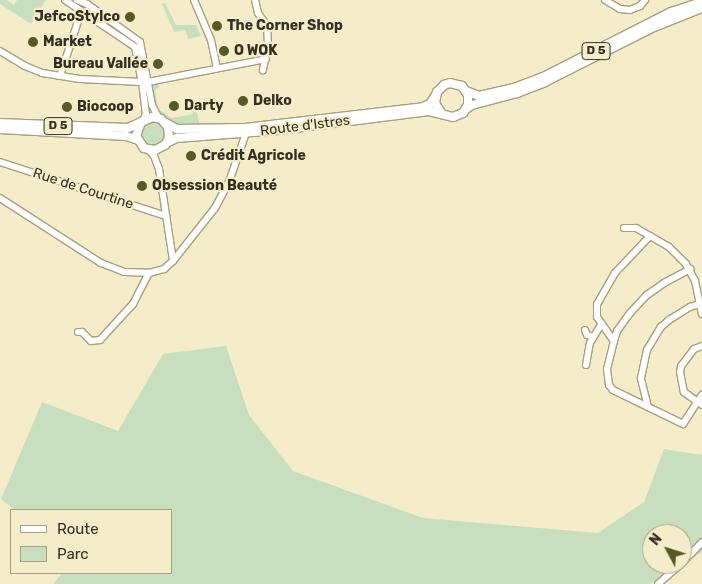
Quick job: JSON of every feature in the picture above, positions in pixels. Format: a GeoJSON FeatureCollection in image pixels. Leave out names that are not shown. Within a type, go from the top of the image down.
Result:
{"type":"FeatureCollection","features":[{"type":"Feature","properties":{"kind":"main road","name":"D 5"},"geometry":{"type":"LineString","coordinates":[[466,91],[479,96],[514,88],[543,77],[671,12],[702,2]]}},
{"type":"Feature","properties":{"kind":"main road","name":"D 5"},"geometry":{"type":"LineString","coordinates":[[466,109],[472,105],[518,93],[545,82],[654,27],[702,8]]}},
{"type":"Feature","properties":{"kind":"main road"},"geometry":{"type":"LineString","coordinates":[[450,83],[456,84],[466,91],[469,100],[463,113],[452,117],[442,114],[435,103],[435,96],[440,88],[450,83]]}},
{"type":"Feature","properties":{"kind":"main road","name":"Route d'Istres"},"geometry":{"type":"LineString","coordinates":[[166,123],[177,129],[245,128],[423,107],[430,104],[435,96]]}},
{"type":"Feature","properties":{"kind":"main road","name":"Route d'Istres"},"geometry":{"type":"LineString","coordinates":[[168,142],[176,138],[246,133],[429,112],[442,114]]}},
{"type":"Feature","properties":{"kind":"main road"},"geometry":{"type":"LineString","coordinates":[[158,117],[166,123],[170,130],[168,142],[162,148],[148,150],[138,140],[136,131],[142,121],[158,117]]}},
{"type":"Feature","properties":{"kind":"main road","name":"D 5"},"geometry":{"type":"LineString","coordinates":[[0,124],[123,128],[133,126],[142,121]]}},
{"type":"Feature","properties":{"kind":"main road","name":"D 5"},"geometry":{"type":"LineString","coordinates":[[0,129],[126,136],[138,140]]}},
{"type":"Feature","properties":{"kind":"street"},"geometry":{"type":"LineString","coordinates":[[65,0],[84,6],[133,44],[152,105],[158,117]]}},
{"type":"Feature","properties":{"kind":"street"},"geometry":{"type":"LineString","coordinates":[[194,0],[212,40],[217,68]]}},
{"type":"Feature","properties":{"kind":"street"},"geometry":{"type":"LineString","coordinates":[[255,0],[258,14],[267,26],[268,46],[263,70]]}},
{"type":"Feature","properties":{"kind":"street"},"geometry":{"type":"LineString","coordinates":[[605,0],[616,8],[630,10],[640,6],[645,0]]}},
{"type":"Feature","properties":{"kind":"street"},"geometry":{"type":"LineString","coordinates":[[60,76],[84,6]]}},
{"type":"Feature","properties":{"kind":"street"},"geometry":{"type":"LineString","coordinates":[[0,51],[36,71],[60,76],[145,82],[266,59]]}},
{"type":"Feature","properties":{"kind":"street"},"geometry":{"type":"LineString","coordinates":[[142,121],[146,114],[145,82]]}},
{"type":"Feature","properties":{"kind":"street"},"geometry":{"type":"LineString","coordinates":[[0,198],[101,263],[124,272],[149,273],[164,269],[173,261],[215,208],[229,182],[246,133]]}},
{"type":"Feature","properties":{"kind":"street"},"geometry":{"type":"LineString","coordinates":[[157,163],[162,148]]}},
{"type":"Feature","properties":{"kind":"street"},"geometry":{"type":"LineString","coordinates":[[148,150],[157,163],[173,261]]}},
{"type":"Feature","properties":{"kind":"street","name":"Rue de Courtine"},"geometry":{"type":"LineString","coordinates":[[0,162],[166,216]]}},
{"type":"Feature","properties":{"kind":"street"},"geometry":{"type":"LineString","coordinates":[[624,228],[636,228],[669,247],[690,269],[696,281],[702,314]]}},
{"type":"Feature","properties":{"kind":"street"},"geometry":{"type":"LineString","coordinates":[[614,341],[600,325],[596,311],[601,294],[615,273],[650,236]]}},
{"type":"Feature","properties":{"kind":"street"},"geometry":{"type":"LineString","coordinates":[[690,269],[647,295],[630,313],[617,331],[607,369],[609,385],[613,390],[683,424],[700,403],[702,396]]}},
{"type":"Feature","properties":{"kind":"street"},"geometry":{"type":"LineString","coordinates":[[78,332],[82,332],[91,341],[100,340],[133,304],[149,273]]}},
{"type":"Feature","properties":{"kind":"street"},"geometry":{"type":"LineString","coordinates":[[648,407],[641,378],[647,350],[661,327],[669,320],[690,306],[700,304]]}},
{"type":"Feature","properties":{"kind":"street"},"geometry":{"type":"LineString","coordinates":[[586,366],[593,337],[600,325]]}},
{"type":"Feature","properties":{"kind":"street"},"geometry":{"type":"LineString","coordinates":[[585,330],[587,335],[593,337]]}},
{"type":"Feature","properties":{"kind":"street"},"geometry":{"type":"LineString","coordinates":[[700,403],[684,392],[680,372],[681,366],[694,349],[702,346]]}},
{"type":"Feature","properties":{"kind":"street"},"geometry":{"type":"LineString","coordinates":[[692,553],[702,542]]}},
{"type":"Feature","properties":{"kind":"street"},"geometry":{"type":"LineString","coordinates":[[658,584],[670,574]]}},
{"type":"Feature","properties":{"kind":"green space"},"geometry":{"type":"Polygon","coordinates":[[[0,0],[7,0],[14,5],[17,0],[46,0],[31,24],[0,4],[0,0]]]}},
{"type":"Feature","properties":{"kind":"green space"},"geometry":{"type":"Polygon","coordinates":[[[165,3],[176,25],[196,25],[201,36],[188,39],[185,30],[174,32],[162,4],[165,3]]]}},
{"type":"Feature","properties":{"kind":"green space"},"geometry":{"type":"Polygon","coordinates":[[[158,83],[159,87],[155,90],[158,109],[172,118],[193,114],[192,110],[196,109],[200,125],[175,125],[156,110],[151,90],[154,84],[158,83]]]}},
{"type":"Feature","properties":{"kind":"green space"},"geometry":{"type":"Polygon","coordinates":[[[156,119],[167,129],[164,141],[153,147],[144,144],[139,136],[142,124],[156,119]]]}},
{"type":"Feature","properties":{"kind":"green space"},"geometry":{"type":"Polygon","coordinates":[[[226,346],[249,415],[293,471],[423,518],[598,533],[644,502],[664,449],[702,455],[702,552],[692,558],[692,524],[642,524],[642,574],[666,574],[650,584],[53,584],[61,574],[172,574],[172,509],[14,509],[1,499],[42,402],[118,431],[163,354],[226,346]]]}},
{"type":"Feature","properties":{"kind":"place","name":"JefcoStylco"},"geometry":{"type":"Point","coordinates":[130,17]}},
{"type":"Feature","properties":{"kind":"place","name":"The Corner Shop"},"geometry":{"type":"Point","coordinates":[217,26]}},
{"type":"Feature","properties":{"kind":"place","name":"Market"},"geometry":{"type":"Point","coordinates":[33,42]}},
{"type":"Feature","properties":{"kind":"place","name":"O WOK"},"geometry":{"type":"Point","coordinates":[224,51]}},
{"type":"Feature","properties":{"kind":"place","name":"Bureau Vallée"},"geometry":{"type":"Point","coordinates":[158,64]}},
{"type":"Feature","properties":{"kind":"place","name":"Delko"},"geometry":{"type":"Point","coordinates":[243,101]}},
{"type":"Feature","properties":{"kind":"place","name":"Darty"},"geometry":{"type":"Point","coordinates":[174,106]}},
{"type":"Feature","properties":{"kind":"place","name":"Biocoop"},"geometry":{"type":"Point","coordinates":[67,107]}},
{"type":"Feature","properties":{"kind":"place","name":"Crédit Agricole"},"geometry":{"type":"Point","coordinates":[191,156]}},
{"type":"Feature","properties":{"kind":"place","name":"Obsession Beauté"},"geometry":{"type":"Point","coordinates":[142,186]}}]}
